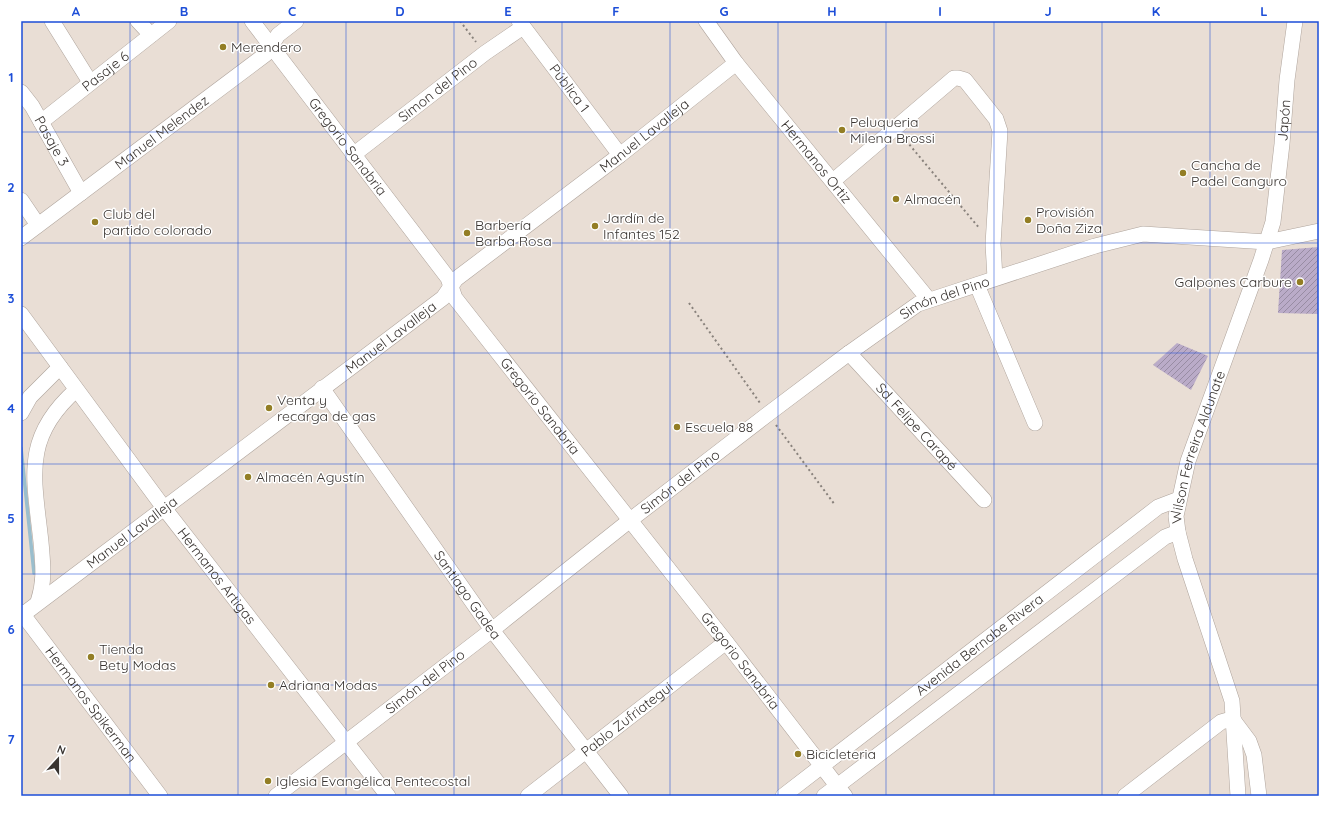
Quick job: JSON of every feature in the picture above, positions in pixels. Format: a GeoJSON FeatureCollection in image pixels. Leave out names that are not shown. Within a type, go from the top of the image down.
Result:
{"type":"FeatureCollection","features":[{"type":"Feature","properties":{"kind":"street"},"geometry":{"type":"LineString","coordinates":[[52,21],[90,82]]}},
{"type":"Feature","properties":{"kind":"street"},"geometry":{"type":"LineString","coordinates":[[138,21],[151,35]]}},
{"type":"Feature","properties":{"kind":"street","name":"Pasaje 6"},"geometry":{"type":"LineString","coordinates":[[41,122],[169,21]]}},
{"type":"Feature","properties":{"kind":"street","name":"Gregorio Sanabria"},"geometry":{"type":"LineString","coordinates":[[252,21],[272,45],[353,155],[448,278],[455,298],[629,521],[726,642],[841,791]]}},
{"type":"Feature","properties":{"kind":"street","name":"Manuel Melendez"},"geometry":{"type":"LineString","coordinates":[[21,238],[266,54],[278,35],[296,21]]}},
{"type":"Feature","properties":{"kind":"street","name":"Hermanos Ortiz"},"geometry":{"type":"LineString","coordinates":[[706,21],[736,63],[929,300]]}},
{"type":"Feature","properties":{"kind":"street","name":"Japón"},"geometry":{"type":"LineString","coordinates":[[1267,242],[1273,222],[1278,185],[1287,80],[1295,21]]}},
{"type":"Feature","properties":{"kind":"street","name":"Simon del Pino"},"geometry":{"type":"LineString","coordinates":[[353,155],[521,24]]}},
{"type":"Feature","properties":{"kind":"street","name":"Pública 1"},"geometry":{"type":"LineString","coordinates":[[521,24],[620,155]]}},
{"type":"Feature","properties":{"kind":"street","name":"Manuel Lavalleja"},"geometry":{"type":"LineString","coordinates":[[22,614],[443,298],[456,279],[620,155],[736,63]]}},
{"type":"Feature","properties":{"kind":"street"},"geometry":{"type":"LineString","coordinates":[[833,182],[954,78],[965,80],[996,119],[1000,131],[993,244],[995,278]]}},
{"type":"Feature","properties":{"kind":"street","name":"Pasaje 3"},"geometry":{"type":"LineString","coordinates":[[21,92],[32,106],[81,193]]}},
{"type":"Feature","properties":{"kind":"street"},"geometry":{"type":"LineString","coordinates":[[21,200],[38,225]]}},
{"type":"Feature","properties":{"kind":"street","name":"Simón del Pino"},"geometry":{"type":"LineString","coordinates":[[276,796],[492,630],[629,521],[848,353],[908,310],[929,300],[995,278],[1095,246],[1143,234],[1267,242],[1319,231]]}},
{"type":"Feature","properties":{"kind":"street","name":"Wilson Ferreira Aldunate"},"geometry":{"type":"LineString","coordinates":[[1238,796],[1232,701],[1227,682],[1184,559],[1176,516],[1188,461],[1267,242]]}},
{"type":"Feature","properties":{"kind":"street"},"geometry":{"type":"LineString","coordinates":[[977,285],[1035,423]]}},
{"type":"Feature","properties":{"kind":"street","name":"Hermanos Artigas"},"geometry":{"type":"LineString","coordinates":[[21,314],[164,508],[388,796]]}},
{"type":"Feature","properties":{"kind":"street","name":"Sd. Felipe Carapé"},"geometry":{"type":"LineString","coordinates":[[848,353],[984,500]]}},
{"type":"Feature","properties":{"kind":"street"},"geometry":{"type":"LineString","coordinates":[[21,413],[30,397],[60,367]]}},
{"type":"Feature","properties":{"kind":"street","name":"Santiago Gadea"},"geometry":{"type":"LineString","coordinates":[[322,388],[492,630],[621,796]]}},
{"type":"Feature","properties":{"kind":"street"},"geometry":{"type":"LineString","coordinates":[[38,602],[44,575],[35,490],[35,460],[38,444],[52,414],[76,390]]}},
{"type":"Feature","properties":{"kind":"street","name":"Avenida Bernabe Rivera"},"geometry":{"type":"LineString","coordinates":[[783,796],[1158,507],[1179,499]]}},
{"type":"Feature","properties":{"kind":"street","name":"Avenida Bernabe Rivera"},"geometry":{"type":"LineString","coordinates":[[824,796],[841,791],[1165,537],[1178,532]]}},
{"type":"Feature","properties":{"kind":"street","name":"Hermanos Spikerman"},"geometry":{"type":"LineString","coordinates":[[22,614],[160,796]]}},
{"type":"Feature","properties":{"kind":"street","name":"Pablo Zufriategui"},"geometry":{"type":"LineString","coordinates":[[528,796],[726,642]]}},
{"type":"Feature","properties":{"kind":"street"},"geometry":{"type":"LineString","coordinates":[[1125,796],[1221,722],[1228,720],[1234,721],[1249,741],[1254,755],[1259,796]]}},
{"type":"Feature","properties":{"kind":"path"},"geometry":{"type":"LineString","coordinates":[[460,21],[485,53]]}},
{"type":"Feature","properties":{"kind":"path"},"geometry":{"type":"LineString","coordinates":[[896,129],[993,244]]}},
{"type":"Feature","properties":{"kind":"building","name":"Galpones Carbure"},"geometry":{"type":"Polygon","coordinates":[[[1319,247],[1319,314],[1278,313],[1282,250],[1319,247]]]}},
{"type":"Feature","properties":{"kind":"building"},"geometry":{"type":"Polygon","coordinates":[[[1177,343],[1208,356],[1191,390],[1153,365],[1177,343]]]}},
{"type":"Feature","properties":{"kind":"waterway"},"geometry":{"type":"LineString","coordinates":[[21,448],[34,573]]}},
{"type":"Feature","properties":{"kind":"place","name":"Merendero"},"geometry":{"type":"Point","coordinates":[223,47]}},
{"type":"Feature","properties":{"kind":"place","name":"Peluqueria Milena Brossi"},"geometry":{"type":"Point","coordinates":[842,130]}},
{"type":"Feature","properties":{"kind":"place","name":"Cancha de Padel Canguro"},"geometry":{"type":"Point","coordinates":[1183,173]}},
{"type":"Feature","properties":{"kind":"place","name":"Almacén"},"geometry":{"type":"Point","coordinates":[896,199]}},
{"type":"Feature","properties":{"kind":"place","name":"Provisión Doña Ziza"},"geometry":{"type":"Point","coordinates":[1028,220]}},
{"type":"Feature","properties":{"kind":"place","name":"Club del partido colorado"},"geometry":{"type":"Point","coordinates":[95,222]}},
{"type":"Feature","properties":{"kind":"place","name":"Jardín de Infantes 152"},"geometry":{"type":"Point","coordinates":[595,226]}},
{"type":"Feature","properties":{"kind":"place","name":"Barbería Barba Rosa"},"geometry":{"type":"Point","coordinates":[467,233]}},
{"type":"Feature","properties":{"kind":"place","name":"Galpones Carbure"},"geometry":{"type":"Point","coordinates":[1300,282]}},
{"type":"Feature","properties":{"kind":"place","name":"Venta y recarga de gas"},"geometry":{"type":"Point","coordinates":[269,408]}},
{"type":"Feature","properties":{"kind":"place","name":"Escuela 88"},"geometry":{"type":"Point","coordinates":[677,427]}},
{"type":"Feature","properties":{"kind":"place","name":"Almacén Agustín"},"geometry":{"type":"Point","coordinates":[248,477]}},
{"type":"Feature","properties":{"kind":"place","name":"Tienda Bety Modas"},"geometry":{"type":"Point","coordinates":[91,657]}},
{"type":"Feature","properties":{"kind":"place","name":"Adriana Modas"},"geometry":{"type":"Point","coordinates":[271,685]}},
{"type":"Feature","properties":{"kind":"place","name":"Bicicleteria"},"geometry":{"type":"Point","coordinates":[798,754]}},
{"type":"Feature","properties":{"kind":"place","name":"Iglesia Evangélica Pentecostal"},"geometry":{"type":"Point","coordinates":[268,781]}}]}
